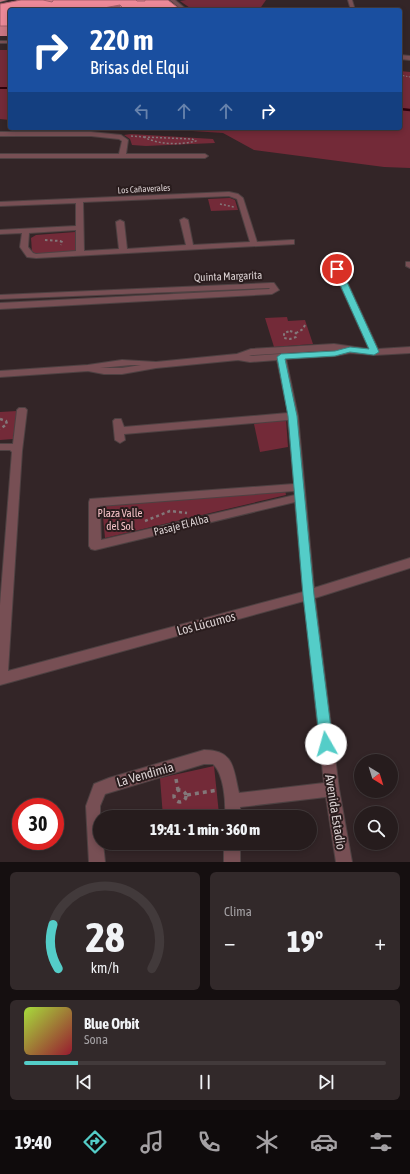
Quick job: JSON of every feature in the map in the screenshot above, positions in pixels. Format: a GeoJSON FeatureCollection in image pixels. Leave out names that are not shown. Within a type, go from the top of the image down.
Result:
{"type":"FeatureCollection","features":[{"type":"Feature","properties":{"kind":"main road"},"geometry":{"type":"LineString","coordinates":[[0,1],[5,0]]}},
{"type":"Feature","properties":{"kind":"street"},"geometry":{"type":"LineString","coordinates":[[172,0],[182,8]]}},
{"type":"Feature","properties":{"kind":"street"},"geometry":{"type":"LineString","coordinates":[[0,6],[11,3]]}},
{"type":"Feature","properties":{"kind":"street"},"geometry":{"type":"LineString","coordinates":[[0,134],[91,134],[122,138],[125,140],[122,156]]}},
{"type":"Feature","properties":{"kind":"street"},"geometry":{"type":"LineString","coordinates":[[0,156],[205,156]]}},
{"type":"Feature","properties":{"kind":"street","name":"Los Cañaverales"},"geometry":{"type":"LineString","coordinates":[[0,204],[229,194],[236,195],[240,198],[254,244]]}},
{"type":"Feature","properties":{"kind":"street"},"geometry":{"type":"LineString","coordinates":[[79,201],[80,253]]}},
{"type":"Feature","properties":{"kind":"street"},"geometry":{"type":"LineString","coordinates":[[184,220],[190,247]]}},
{"type":"Feature","properties":{"kind":"street"},"geometry":{"type":"LineString","coordinates":[[120,222],[123,251]]}},
{"type":"Feature","properties":{"kind":"street"},"geometry":{"type":"LineString","coordinates":[[0,232],[79,228]]}},
{"type":"Feature","properties":{"kind":"street"},"geometry":{"type":"LineString","coordinates":[[26,230],[24,247],[30,255],[36,256],[291,242]]}},
{"type":"Feature","properties":{"kind":"street"},"geometry":{"type":"LineString","coordinates":[[337,269],[374,352]]}},
{"type":"Feature","properties":{"kind":"street","name":"Quinta Margarita"},"geometry":{"type":"LineString","coordinates":[[0,297],[55,294],[156,294],[272,292],[275,290],[271,285],[156,294],[53,304],[0,306]]}},
{"type":"Feature","properties":{"kind":"street"},"geometry":{"type":"LineString","coordinates":[[53,304],[55,294]]}},
{"type":"Feature","properties":{"kind":"street"},"geometry":{"type":"LineString","coordinates":[[238,357],[251,352],[334,347],[374,352],[410,350]]}},
{"type":"Feature","properties":{"kind":"street"},"geometry":{"type":"LineString","coordinates":[[0,374],[88,368],[98,371],[142,369],[156,365],[238,357],[250,359],[335,353],[350,350]]}},
{"type":"Feature","properties":{"kind":"street","name":"Avenida Estadio"},"geometry":{"type":"LineString","coordinates":[[281,357],[293,416],[301,492],[309,595],[332,789],[344,862]]}},
{"type":"Feature","properties":{"kind":"street"},"geometry":{"type":"LineString","coordinates":[[0,678],[22,410]]}},
{"type":"Feature","properties":{"kind":"street"},"geometry":{"type":"LineString","coordinates":[[119,431],[293,416]]}},
{"type":"Feature","properties":{"kind":"street"},"geometry":{"type":"LineString","coordinates":[[0,447],[13,447],[18,451]]}},
{"type":"Feature","properties":{"kind":"street","name":"Pasaje El Alba"},"geometry":{"type":"LineString","coordinates":[[301,492],[95,546],[94,502],[301,492]]}},
{"type":"Feature","properties":{"kind":"street","name":"Los Lúcumos"},"geometry":{"type":"LineString","coordinates":[[0,678],[309,595],[410,563]]}},
{"type":"Feature","properties":{"kind":"street","name":"La Vendimia"},"geometry":{"type":"LineString","coordinates":[[97,862],[93,806],[99,789],[204,757],[216,757],[225,765],[232,795],[233,810]]}},
{"type":"Feature","properties":{"kind":"street"},"geometry":{"type":"LineString","coordinates":[[232,795],[332,789]]}},
{"type":"Feature","properties":{"kind":"street"},"geometry":{"type":"LineString","coordinates":[[232,850],[232,862]]}},
{"type":"Feature","properties":{"kind":"path"},"geometry":{"type":"LineString","coordinates":[[122,138],[143,136],[192,139],[196,141],[158,143],[143,136]]}},
{"type":"Feature","properties":{"kind":"path"},"geometry":{"type":"LineString","coordinates":[[49,244],[52,241],[59,241],[62,243],[58,246]]}},
{"type":"Feature","properties":{"kind":"path"},"geometry":{"type":"LineString","coordinates":[[296,334],[286,332],[283,336],[288,339],[293,339],[296,337],[296,334],[303,329],[304,324]]}},
{"type":"Feature","properties":{"kind":"path"},"geometry":{"type":"LineString","coordinates":[[0,419],[6,421],[7,424],[6,427],[0,430]]}},
{"type":"Feature","properties":{"kind":"path"},"geometry":{"type":"LineString","coordinates":[[186,795],[232,795]]}},
{"type":"Feature","properties":{"kind":"green space"},"geometry":{"type":"Polygon","coordinates":[[[266,0],[260,8],[190,8],[180,1],[266,0]]]}},
{"type":"Feature","properties":{"kind":"green space"},"geometry":{"type":"Polygon","coordinates":[[[0,50],[8,50],[8,120],[0,119],[0,50]]]}},
{"type":"Feature","properties":{"kind":"green space"},"geometry":{"type":"Polygon","coordinates":[[[402,71],[410,72],[410,168],[384,167],[254,150],[223,133],[177,130],[402,130],[402,71]]]}},
{"type":"Feature","properties":{"kind":"green space"},"geometry":{"type":"Polygon","coordinates":[[[27,130],[73,130],[71,132],[25,133],[27,130]]]}},
{"type":"Feature","properties":{"kind":"green space"},"geometry":{"type":"Polygon","coordinates":[[[131,134],[213,139],[215,143],[146,146],[132,145],[130,139],[124,135],[131,134]]]}},
{"type":"Feature","properties":{"kind":"green space"},"geometry":{"type":"Polygon","coordinates":[[[230,198],[235,200],[238,210],[211,211],[208,199],[230,198]]]}},
{"type":"Feature","properties":{"kind":"green space"},"geometry":{"type":"Polygon","coordinates":[[[75,232],[78,235],[77,250],[73,252],[37,254],[32,252],[31,238],[36,235],[75,232]]]}},
{"type":"Feature","properties":{"kind":"green space"},"geometry":{"type":"Polygon","coordinates":[[[287,317],[288,321],[305,320],[313,344],[274,347],[265,318],[287,317]]]}},
{"type":"Feature","properties":{"kind":"green space"},"geometry":{"type":"Polygon","coordinates":[[[17,411],[13,439],[0,440],[0,412],[17,411]]]}},
{"type":"Feature","properties":{"kind":"green space"},"geometry":{"type":"Polygon","coordinates":[[[286,419],[288,447],[260,452],[254,424],[286,419]]]}},
{"type":"Feature","properties":{"kind":"green space","name":"Plaza Valle del Sol"},"geometry":{"type":"Polygon","coordinates":[[[285,490],[286,495],[105,538],[102,506],[285,490]]]}},
{"type":"Feature","properties":{"kind":"green space"},"geometry":{"type":"Polygon","coordinates":[[[214,766],[219,810],[162,810],[160,778],[214,766]]]}},
{"type":"Feature","properties":{"kind":"building"},"geometry":{"type":"Polygon","coordinates":[[[21,0],[43,0],[52,2],[53,0],[168,0],[178,8],[123,8],[120,5],[104,8],[8,8],[8,26],[0,26],[0,4],[21,0]]]}},
{"type":"Feature","properties":{"kind":"waterway"},"geometry":{"type":"LineString","coordinates":[[0,88],[8,88]]}},
{"type":"Feature","properties":{"kind":"waterway"},"geometry":{"type":"LineString","coordinates":[[402,109],[410,110]]}},
{"type":"Feature","properties":{"kind":"route"},"geometry":{"type":"LineString","coordinates":[[326,744],[309,595],[293,416],[281,357],[335,353],[350,350],[374,352],[337,269]]}}]}
